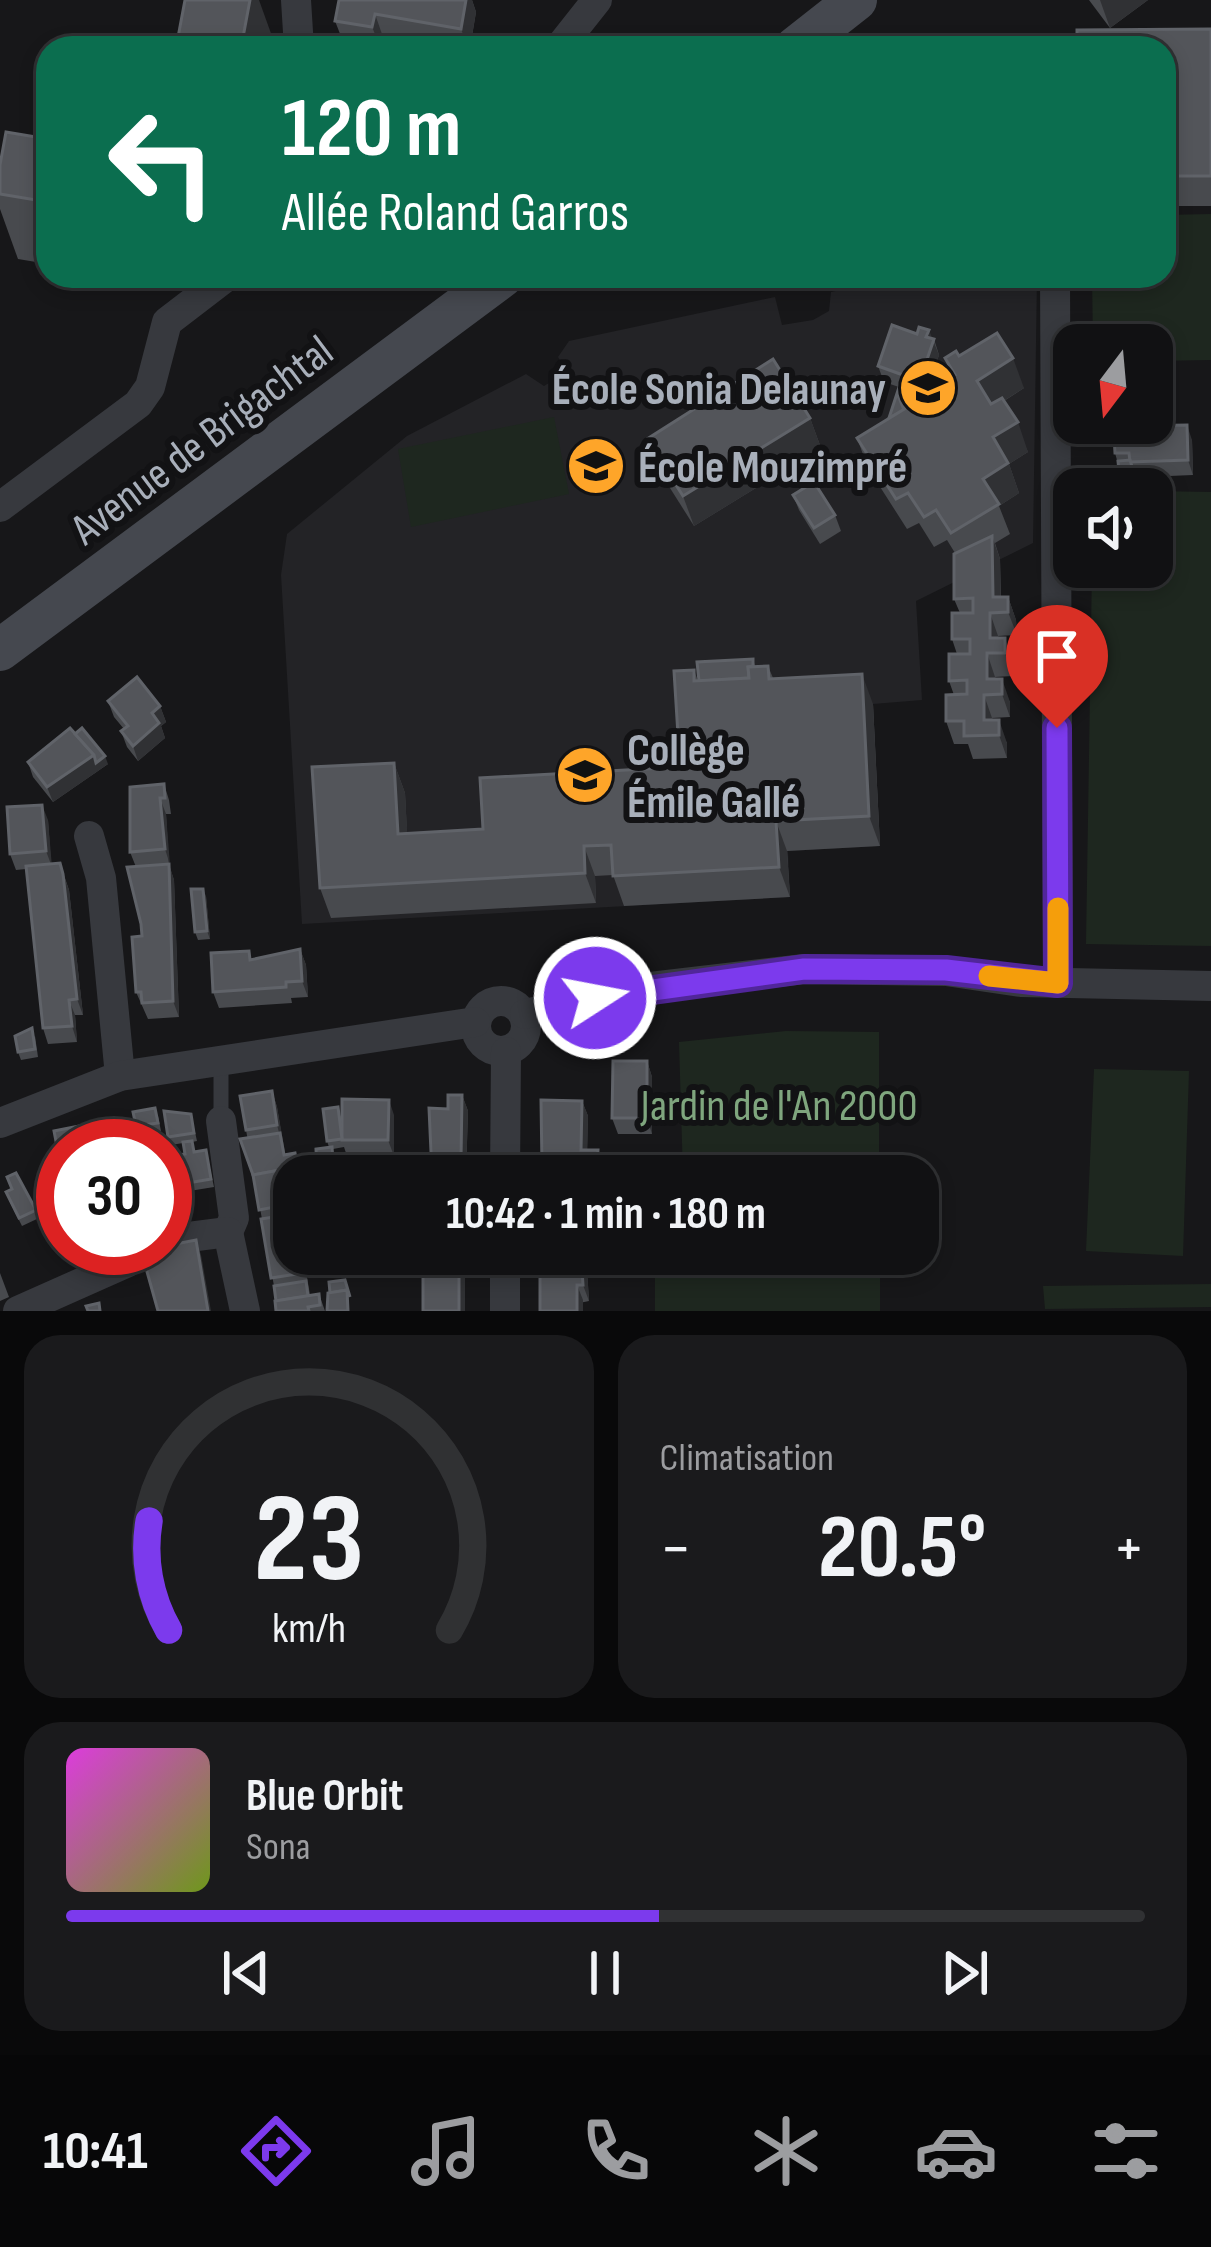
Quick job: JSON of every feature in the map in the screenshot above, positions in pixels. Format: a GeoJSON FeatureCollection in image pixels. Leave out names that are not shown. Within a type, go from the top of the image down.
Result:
{"type":"FeatureCollection","features":[{"type":"Feature","properties":{"kind":"main road"},"geometry":{"type":"LineString","coordinates":[[810,36],[856,0]]}},
{"type":"Feature","properties":{"kind":"main road","name":"Avenue de Brigachtal"},"geometry":{"type":"LineString","coordinates":[[6,650],[487,288]]}},
{"type":"Feature","properties":{"kind":"street"},"geometry":{"type":"LineString","coordinates":[[296,0],[298,36]]}},
{"type":"Feature","properties":{"kind":"street"},"geometry":{"type":"LineString","coordinates":[[568,36],[597,0]]}},
{"type":"Feature","properties":{"kind":"street"},"geometry":{"type":"LineString","coordinates":[[0,507],[138,404],[149,387],[167,322],[211,288]]}},
{"type":"Feature","properties":{"kind":"street"},"geometry":{"type":"LineString","coordinates":[[1055,288],[1058,983]]}},
{"type":"Feature","properties":{"kind":"street"},"geometry":{"type":"LineString","coordinates":[[89,836],[101,878],[120,1076]]}},
{"type":"Feature","properties":{"kind":"street"},"geometry":{"type":"LineString","coordinates":[[525,1014],[633,989],[804,969],[946,970],[1058,983],[1211,986]]}},
{"type":"Feature","properties":{"kind":"street"},"geometry":{"type":"LineString","coordinates":[[496,1000],[513,1002],[525,1014],[527,1030],[520,1044],[506,1052],[490,1050],[479,1040],[475,1022],[481,1009],[496,1000]]}},
{"type":"Feature","properties":{"kind":"street"},"geometry":{"type":"LineString","coordinates":[[0,1123],[120,1076],[475,1022]]}},
{"type":"Feature","properties":{"kind":"street"},"geometry":{"type":"LineString","coordinates":[[505,1155],[506,1052]]}},
{"type":"Feature","properties":{"kind":"street"},"geometry":{"type":"LineString","coordinates":[[221,1121],[234,1218],[228,1232],[245,1311]]}},
{"type":"Feature","properties":{"kind":"street"},"geometry":{"type":"LineString","coordinates":[[192,1237],[228,1232]]}},
{"type":"Feature","properties":{"kind":"street"},"geometry":{"type":"LineString","coordinates":[[18,1311],[99,1275]]}},
{"type":"Feature","properties":{"kind":"street"},"geometry":{"type":"LineString","coordinates":[[505,1275],[505,1311]]}},
{"type":"Feature","properties":{"kind":"lane"},"geometry":{"type":"LineString","coordinates":[[220,1058],[221,1121]]}},
{"type":"Feature","properties":{"kind":"shaded area"},"geometry":{"type":"Polygon","coordinates":[[[849,288],[1037,288],[1033,543],[916,601],[922,700],[873,704],[880,846],[788,851],[790,897],[302,924],[281,575],[287,534],[407,436],[526,374],[544,386],[567,372],[558,357],[569,341],[775,297],[782,325],[813,320],[829,311],[831,292],[849,288]]]}},
{"type":"Feature","properties":{"kind":"green space"},"geometry":{"type":"Polygon","coordinates":[[[1211,214],[1211,360],[1173,361],[1173,324],[1093,324],[1092,288],[1176,288],[1176,215],[1211,214]]]}},
{"type":"Feature","properties":{"kind":"green space"},"geometry":{"type":"Polygon","coordinates":[[[554,417],[569,494],[411,527],[398,449],[554,417]]]}},
{"type":"Feature","properties":{"kind":"green space"},"geometry":{"type":"Polygon","coordinates":[[[1173,491],[1211,492],[1211,946],[1086,944],[1092,588],[1173,588],[1173,491]]]}},
{"type":"Feature","properties":{"kind":"green space","name":"Jardin de l'An 2000"},"geometry":{"type":"Polygon","coordinates":[[[786,1031],[879,1032],[879,1155],[682,1155],[679,1042],[786,1031]]]}},
{"type":"Feature","properties":{"kind":"green space"},"geometry":{"type":"Polygon","coordinates":[[[1094,1069],[1189,1071],[1183,1256],[1086,1251],[1094,1069]]]}},
{"type":"Feature","properties":{"kind":"green space","name":"Jardin de l'An 2000"},"geometry":{"type":"Polygon","coordinates":[[[655,1275],[880,1275],[880,1311],[655,1311],[655,1275]]]}},
{"type":"Feature","properties":{"kind":"green space"},"geometry":{"type":"Polygon","coordinates":[[[1211,1284],[1211,1307],[1045,1309],[1043,1286],[1211,1284]]]}},
{"type":"Feature","properties":{"kind":"building"},"geometry":{"type":"Polygon","coordinates":[[[185,0],[250,0],[243,36],[178,36],[185,0]]]}},
{"type":"Feature","properties":{"kind":"building"},"geometry":{"type":"Polygon","coordinates":[[[339,0],[466,0],[461,29],[375,14],[372,27],[335,21],[339,0]]]}},
{"type":"Feature","properties":{"kind":"building"},"geometry":{"type":"Polygon","coordinates":[[[1211,29],[1211,176],[1176,176],[1176,36],[1077,36],[1077,30],[1211,29]]]}},
{"type":"Feature","properties":{"kind":"building"},"geometry":{"type":"Polygon","coordinates":[[[6,132],[36,137],[36,200],[0,194],[6,132]]]}},
{"type":"Feature","properties":{"kind":"building"},"geometry":{"type":"Polygon","coordinates":[[[892,325],[917,334],[919,327],[929,330],[926,337],[934,339],[920,380],[914,379],[898,395],[904,410],[889,418],[903,375],[878,366],[892,325]]]}},
{"type":"Feature","properties":{"kind":"building"},"geometry":{"type":"Polygon","coordinates":[[[997,333],[1013,358],[977,381],[991,404],[1002,398],[1018,422],[993,437],[1008,463],[983,479],[999,504],[951,533],[936,510],[924,517],[908,493],[896,499],[857,438],[906,408],[898,395],[923,380],[931,391],[955,375],[945,358],[956,351],[959,356],[997,333]]]}},
{"type":"Feature","properties":{"kind":"building"},"geometry":{"type":"Polygon","coordinates":[[[773,359],[810,418],[683,496],[647,439],[773,359]]]}},
{"type":"Feature","properties":{"kind":"building"},"geometry":{"type":"Polygon","coordinates":[[[1173,425],[1187,425],[1188,460],[1130,462],[1129,453],[1115,453],[1114,444],[1173,444],[1173,425]]]}},
{"type":"Feature","properties":{"kind":"building"},"geometry":{"type":"Polygon","coordinates":[[[1130,460],[1132,468],[1119,468],[1118,461],[1130,460]]]}},
{"type":"Feature","properties":{"kind":"building"},"geometry":{"type":"Polygon","coordinates":[[[814,482],[835,515],[814,528],[793,495],[814,482]]]}},
{"type":"Feature","properties":{"kind":"building"},"geometry":{"type":"Polygon","coordinates":[[[992,536],[993,597],[1008,597],[1008,612],[990,613],[990,638],[1005,638],[1005,653],[987,653],[987,679],[1002,679],[1002,694],[984,695],[984,720],[999,720],[999,735],[964,736],[964,721],[946,721],[946,695],[967,694],[967,680],[949,681],[949,654],[970,654],[970,639],[952,639],[952,613],[973,613],[973,598],[954,599],[954,554],[992,536]]]}},
{"type":"Feature","properties":{"kind":"building"},"geometry":{"type":"Polygon","coordinates":[[[753,659],[749,678],[699,681],[697,662],[753,659]]]}},
{"type":"Feature","properties":{"kind":"building"},"geometry":{"type":"Polygon","coordinates":[[[768,666],[769,679],[862,674],[869,816],[776,821],[779,867],[613,876],[611,845],[584,846],[585,873],[320,888],[312,767],[394,763],[398,834],[483,829],[480,778],[680,767],[674,671],[694,670],[694,681],[749,678],[748,667],[768,666]]]}},
{"type":"Feature","properties":{"kind":"building"},"geometry":{"type":"Polygon","coordinates":[[[137,677],[160,706],[152,713],[159,723],[133,746],[121,731],[128,726],[108,701],[137,677]]]}},
{"type":"Feature","properties":{"kind":"building"},"geometry":{"type":"Polygon","coordinates":[[[70,728],[94,755],[47,787],[28,762],[70,728]]]}},
{"type":"Feature","properties":{"kind":"building"},"geometry":{"type":"Polygon","coordinates":[[[82,728],[105,756],[96,763],[75,734],[82,728]]]}},
{"type":"Feature","properties":{"kind":"building"},"geometry":{"type":"Polygon","coordinates":[[[164,784],[165,798],[160,798],[165,849],[130,852],[130,787],[164,784]]]}},
{"type":"Feature","properties":{"kind":"building"},"geometry":{"type":"Polygon","coordinates":[[[42,805],[46,851],[10,854],[7,807],[42,805]]]}},
{"type":"Feature","properties":{"kind":"building"},"geometry":{"type":"Polygon","coordinates":[[[60,863],[77,999],[69,1000],[72,1026],[43,1028],[26,866],[60,863]]]}},
{"type":"Feature","properties":{"kind":"building"},"geometry":{"type":"Polygon","coordinates":[[[169,864],[173,1001],[142,1003],[141,992],[136,992],[132,937],[142,936],[141,924],[127,867],[169,864]]]}},
{"type":"Feature","properties":{"kind":"building"},"geometry":{"type":"Polygon","coordinates":[[[191,889],[203,889],[207,931],[195,932],[191,889]]]}},
{"type":"Feature","properties":{"kind":"building"},"geometry":{"type":"Polygon","coordinates":[[[300,949],[302,981],[286,982],[286,987],[213,992],[211,953],[249,951],[250,960],[300,949]]]}},
{"type":"Feature","properties":{"kind":"building"},"geometry":{"type":"Polygon","coordinates":[[[32,1028],[35,1049],[18,1052],[15,1036],[32,1028]]]}},
{"type":"Feature","properties":{"kind":"building"},"geometry":{"type":"Polygon","coordinates":[[[613,1061],[647,1061],[647,1118],[612,1118],[613,1061]]]}},
{"type":"Feature","properties":{"kind":"building"},"geometry":{"type":"Polygon","coordinates":[[[272,1091],[277,1125],[246,1130],[240,1096],[272,1091]]]}},
{"type":"Feature","properties":{"kind":"building"},"geometry":{"type":"Polygon","coordinates":[[[448,1095],[462,1095],[461,1155],[431,1155],[429,1108],[448,1109],[448,1095]]]}},
{"type":"Feature","properties":{"kind":"building"},"geometry":{"type":"Polygon","coordinates":[[[342,1099],[389,1100],[388,1140],[342,1140],[342,1099]]]}},
{"type":"Feature","properties":{"kind":"building"},"geometry":{"type":"Polygon","coordinates":[[[541,1100],[582,1101],[581,1150],[598,1150],[598,1155],[542,1155],[541,1100]]]}},
{"type":"Feature","properties":{"kind":"building"},"geometry":{"type":"Polygon","coordinates":[[[338,1107],[342,1139],[327,1141],[323,1109],[338,1107]]]}},
{"type":"Feature","properties":{"kind":"building"},"geometry":{"type":"Polygon","coordinates":[[[155,1108],[157,1119],[134,1119],[133,1112],[155,1108]]]}},
{"type":"Feature","properties":{"kind":"building"},"geometry":{"type":"Polygon","coordinates":[[[164,1111],[191,1114],[192,1119],[165,1119],[164,1111]]]}},
{"type":"Feature","properties":{"kind":"building"},"geometry":{"type":"Polygon","coordinates":[[[280,1133],[284,1155],[273,1155],[273,1171],[253,1175],[240,1139],[280,1133]]]}},
{"type":"Feature","properties":{"kind":"building"},"geometry":{"type":"Polygon","coordinates":[[[192,1141],[194,1152],[206,1150],[211,1179],[192,1182],[192,1141]]]}},
{"type":"Feature","properties":{"kind":"building"},"geometry":{"type":"Polygon","coordinates":[[[332,1147],[333,1155],[316,1155],[316,1149],[332,1147]]]}},
{"type":"Feature","properties":{"kind":"building"},"geometry":{"type":"Polygon","coordinates":[[[273,1171],[273,1207],[259,1210],[253,1175],[273,1171]]]}},
{"type":"Feature","properties":{"kind":"building"},"geometry":{"type":"Polygon","coordinates":[[[16,1173],[36,1210],[19,1218],[6,1192],[12,1189],[7,1177],[16,1173]]]}},
{"type":"Feature","properties":{"kind":"building"},"geometry":{"type":"Polygon","coordinates":[[[273,1217],[273,1275],[290,1275],[271,1278],[261,1219],[273,1217]]]}},
{"type":"Feature","properties":{"kind":"building"},"geometry":{"type":"Polygon","coordinates":[[[196,1240],[208,1311],[158,1311],[148,1275],[192,1275],[192,1241],[196,1240]]]}},
{"type":"Feature","properties":{"kind":"building"},"geometry":{"type":"Polygon","coordinates":[[[423,1275],[459,1275],[459,1311],[423,1311],[423,1275]]]}},
{"type":"Feature","properties":{"kind":"building"},"geometry":{"type":"Polygon","coordinates":[[[540,1275],[582,1275],[583,1285],[577,1285],[577,1311],[540,1311],[540,1275]]]}},
{"type":"Feature","properties":{"kind":"building"},"geometry":{"type":"Polygon","coordinates":[[[345,1280],[350,1297],[347,1290],[330,1293],[329,1282],[345,1280]]]}},
{"type":"Feature","properties":{"kind":"building"},"geometry":{"type":"Polygon","coordinates":[[[306,1281],[308,1296],[276,1301],[274,1286],[306,1281]]]}},
{"type":"Feature","properties":{"kind":"building"},"geometry":{"type":"Polygon","coordinates":[[[347,1290],[348,1311],[327,1311],[328,1293],[347,1290]]]}},
{"type":"Feature","properties":{"kind":"building"},"geometry":{"type":"Polygon","coordinates":[[[319,1294],[320,1305],[308,1307],[309,1311],[276,1311],[275,1301],[319,1294]]]}},
{"type":"Feature","properties":{"kind":"slow traffic"},"geometry":{"type":"LineString","coordinates":[[989,976],[1058,983],[1058,908]]}},
{"type":"Feature","properties":{"kind":"place","name":"École Sonia Delaunay"},"geometry":{"type":"Point","coordinates":[928,388]}},
{"type":"Feature","properties":{"kind":"place","name":"École Mouzimpré"},"geometry":{"type":"Point","coordinates":[596,466]}},
{"type":"Feature","properties":{"kind":"place","name":"Collège Émile Gallé"},"geometry":{"type":"Point","coordinates":[585,775]}},
{"type":"Feature","properties":{"kind":"route"},"geometry":{"type":"LineString","coordinates":[[595,998],[633,989],[804,969],[946,970],[1058,983],[1057,728]]}}]}
